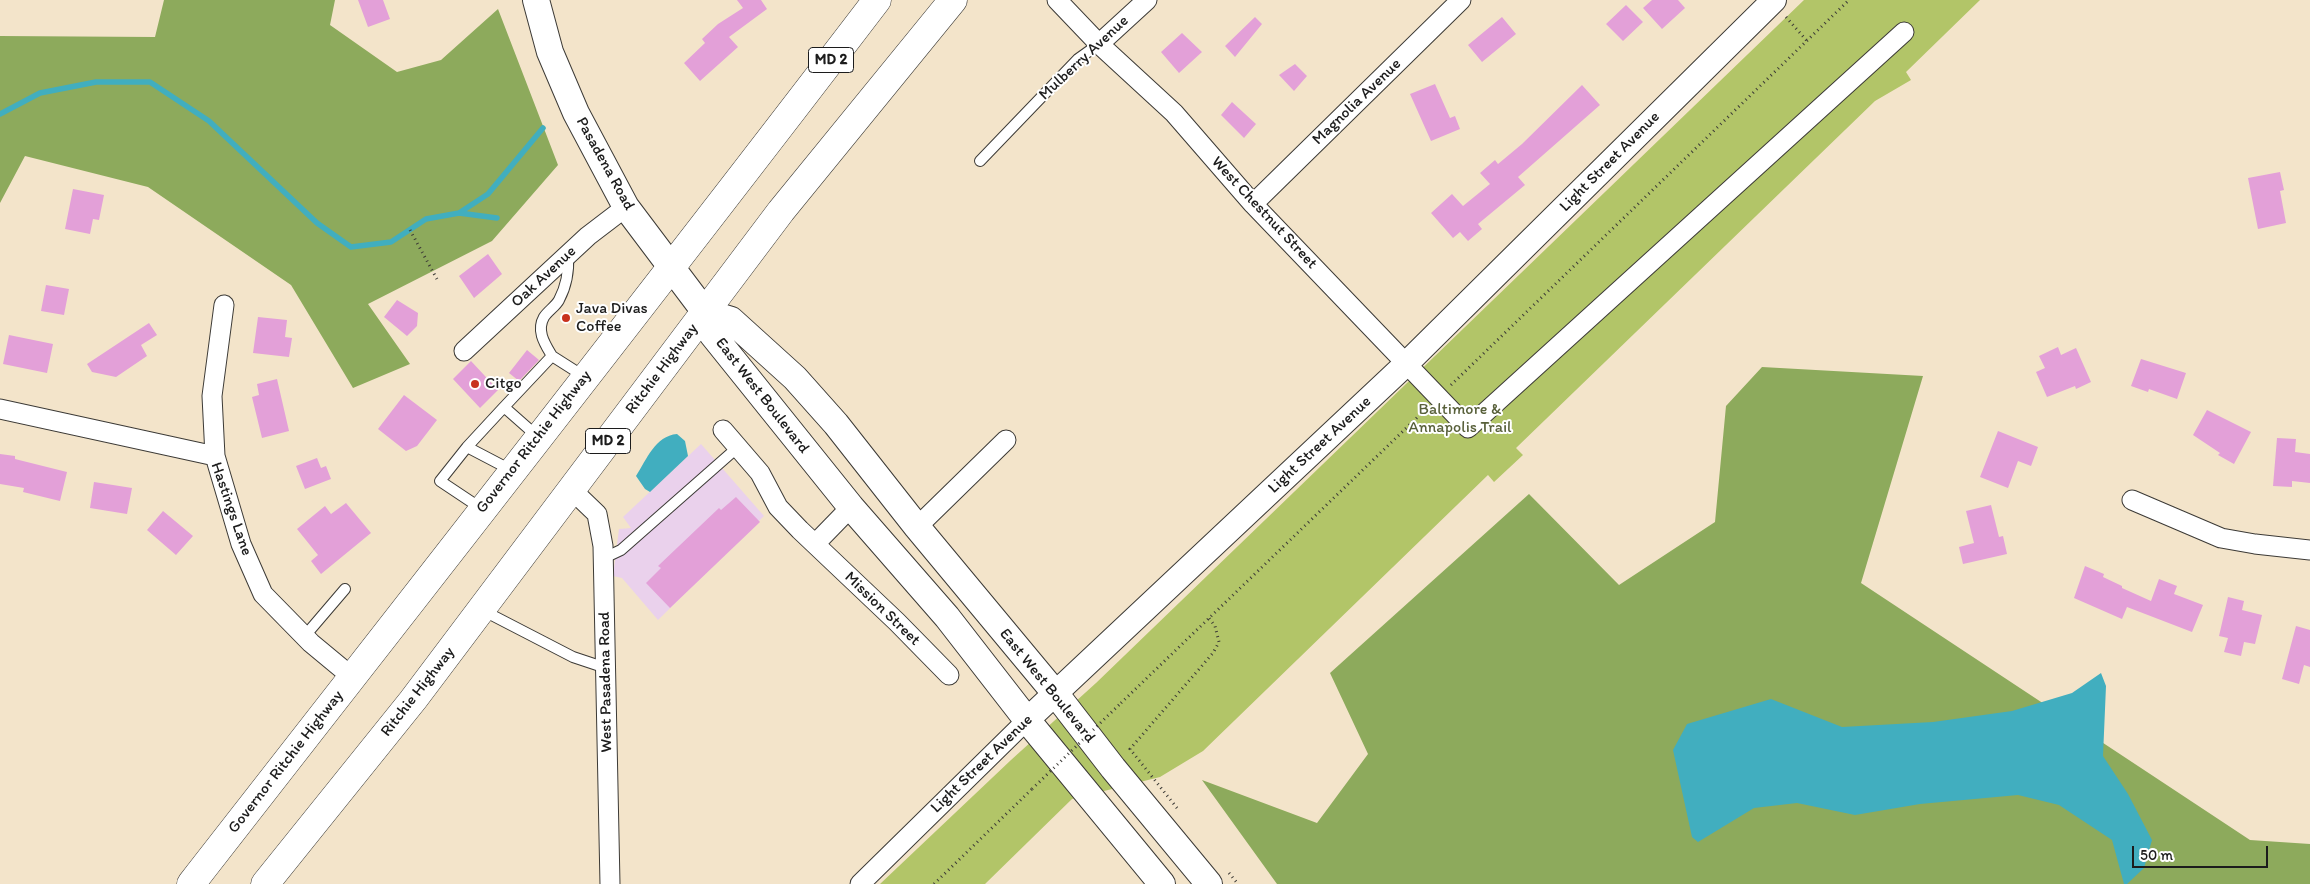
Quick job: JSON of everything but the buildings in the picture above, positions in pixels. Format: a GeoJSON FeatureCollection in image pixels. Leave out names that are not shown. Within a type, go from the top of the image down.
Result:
{"type":"FeatureCollection","features":[{"type":"Feature","properties":{"kind":"highway","name":"Governor Ritchie Highway"},"geometry":{"type":"LineString","coordinates":[[191,884],[512,470],[670,268],[688,248],[877,0]]}},
{"type":"Feature","properties":{"kind":"highway"},"geometry":{"type":"LineString","coordinates":[[877,93],[930,0]]}},
{"type":"Feature","properties":{"kind":"highway","name":"Ritchie Highway"},"geometry":{"type":"LineString","coordinates":[[265,884],[413,700],[781,211],[953,0]]}},
{"type":"Feature","properties":{"kind":"main road","name":"Pasadena Road"},"geometry":{"type":"LineString","coordinates":[[536,0],[550,52],[576,113],[626,207],[704,312]]}},
{"type":"Feature","properties":{"kind":"main road","name":"East West Boulevard"},"geometry":{"type":"LineString","coordinates":[[704,312],[712,334],[851,507],[947,617],[1027,720],[1162,884]]}},
{"type":"Feature","properties":{"kind":"main road","name":"East West Boulevard"},"geometry":{"type":"LineString","coordinates":[[704,312],[731,320],[795,378],[836,424],[917,527],[1055,693],[1113,768],[1209,884]]}},
{"type":"Feature","properties":{"kind":"street","name":"West Chestnut Street"},"geometry":{"type":"LineString","coordinates":[[1057,0],[1099,44],[1174,113],[1253,204],[1468,428],[1904,32]]}},
{"type":"Feature","properties":{"kind":"street","name":"Mulberry Avenue"},"geometry":{"type":"LineString","coordinates":[[1099,44],[1147,0]]}},
{"type":"Feature","properties":{"kind":"street","name":"Magnolia Avenue"},"geometry":{"type":"LineString","coordinates":[[1253,204],[1460,0]]}},
{"type":"Feature","properties":{"kind":"street","name":"Light Street Avenue"},"geometry":{"type":"LineString","coordinates":[[860,884],[1055,693],[1406,364],[1773,1]]}},
{"type":"Feature","properties":{"kind":"street","name":"Oak Avenue"},"geometry":{"type":"LineString","coordinates":[[464,351],[568,255],[626,207]]}},
{"type":"Feature","properties":{"kind":"street"},"geometry":{"type":"LineString","coordinates":[[215,456],[212,396],[224,305]]}},
{"type":"Feature","properties":{"kind":"street","name":"Hastings Lane"},"geometry":{"type":"LineString","coordinates":[[0,409],[215,456],[241,544],[262,594],[304,637],[352,677]]}},
{"type":"Feature","properties":{"kind":"street","name":"Mission Street"},"geometry":{"type":"LineString","coordinates":[[723,430],[760,472],[778,507],[814,544],[898,622],[949,675]]}},
{"type":"Feature","properties":{"kind":"street"},"geometry":{"type":"LineString","coordinates":[[917,527],[1006,440]]}},
{"type":"Feature","properties":{"kind":"street","name":"West Pasadena Road"},"geometry":{"type":"LineString","coordinates":[[572,490],[597,514],[603,546],[610,884]]}},
{"type":"Feature","properties":{"kind":"street"},"geometry":{"type":"LineString","coordinates":[[2132,500],[2221,538],[2310,550]]}},
{"type":"Feature","properties":{"kind":"street"},"geometry":{"type":"LineString","coordinates":[[814,544],[851,507]]}},
{"type":"Feature","properties":{"kind":"lane","name":"Mulberry Avenue"},"geometry":{"type":"LineString","coordinates":[[980,161],[1078,59],[1099,44]]}},
{"type":"Feature","properties":{"kind":"lane"},"geometry":{"type":"LineString","coordinates":[[568,255],[569,271],[559,301],[544,318],[540,330],[543,341],[552,356],[585,377]]}},
{"type":"Feature","properties":{"kind":"lane"},"geometry":{"type":"LineString","coordinates":[[482,510],[440,481],[467,447],[552,356]]}},
{"type":"Feature","properties":{"kind":"lane"},"geometry":{"type":"LineString","coordinates":[[504,407],[538,437]]}},
{"type":"Feature","properties":{"kind":"lane"},"geometry":{"type":"LineString","coordinates":[[467,447],[512,470]]}},
{"type":"Feature","properties":{"kind":"lane"},"geometry":{"type":"LineString","coordinates":[[604,558],[622,550],[738,447]]}},
{"type":"Feature","properties":{"kind":"lane"},"geometry":{"type":"LineString","coordinates":[[304,637],[346,589]]}},
{"type":"Feature","properties":{"kind":"lane"},"geometry":{"type":"LineString","coordinates":[[481,610],[573,657],[606,668]]}},
{"type":"Feature","properties":{"kind":"path"},"geometry":{"type":"LineString","coordinates":[[934,884],[1849,0]]}},
{"type":"Feature","properties":{"kind":"path"},"geometry":{"type":"LineString","coordinates":[[1773,1],[1806,41]]}},
{"type":"Feature","properties":{"kind":"path"},"geometry":{"type":"LineString","coordinates":[[410,230],[438,281]]}},
{"type":"Feature","properties":{"kind":"path"},"geometry":{"type":"LineString","coordinates":[[1130,750],[1213,653],[1219,642],[1215,626],[1209,618]]}},
{"type":"Feature","properties":{"kind":"shaded area"},"geometry":{"type":"Polygon","coordinates":[[[701,444],[764,516],[658,620],[622,578],[613,576],[619,529],[631,528],[623,517],[701,444]]]}},
{"type":"Feature","properties":{"kind":"green space"},"geometry":{"type":"Polygon","coordinates":[[[164,0],[335,0],[330,25],[397,72],[441,60],[498,9],[558,165],[492,241],[368,304],[410,364],[353,388],[291,285],[148,187],[25,156],[0,203],[0,36],[155,37],[164,0]]]}},
{"type":"Feature","properties":{"kind":"green space","name":"Baltimore & Annapolis Trail"},"geometry":{"type":"Polygon","coordinates":[[[1804,0],[1980,0],[1906,72],[1911,80],[1875,101],[1516,448],[1523,455],[1494,482],[1488,475],[1203,751],[1160,777],[1072,799],[985,884],[880,884],[1011,760],[1096,683],[1804,0]]]}},
{"type":"Feature","properties":{"kind":"green space"},"geometry":{"type":"Polygon","coordinates":[[[1762,367],[1923,376],[1861,583],[2250,840],[2310,844],[2310,884],[1277,884],[1202,780],[1317,823],[1368,754],[1330,673],[1529,494],[1619,585],[1715,522],[1726,406],[1762,367]]]}},
{"type":"Feature","properties":{"kind":"water"},"geometry":{"type":"Polygon","coordinates":[[[677,434],[685,441],[688,456],[650,492],[645,489],[636,476],[652,449],[663,439],[677,434]]]}},
{"type":"Feature","properties":{"kind":"water"},"geometry":{"type":"Polygon","coordinates":[[[2101,673],[2106,686],[2103,756],[2128,794],[2152,840],[2144,868],[2127,884],[2124,884],[2112,840],[2059,805],[2018,795],[1920,804],[1855,815],[1797,803],[1754,808],[1698,842],[1692,837],[1673,750],[1687,724],[1771,699],[1842,727],[1933,722],[2012,711],[2072,693],[2101,673]]]}},
{"type":"Feature","properties":{"kind":"waterway"},"geometry":{"type":"LineString","coordinates":[[0,114],[40,93],[96,82],[150,82],[209,121],[317,223],[351,247],[391,242],[426,219],[459,213],[488,194],[543,128]]}},
{"type":"Feature","properties":{"kind":"waterway"},"geometry":{"type":"LineString","coordinates":[[459,213],[497,218]]}},
{"type":"Feature","properties":{"kind":"place","name":"Java Divas Coffee"},"geometry":{"type":"Point","coordinates":[566,318]}},
{"type":"Feature","properties":{"kind":"place","name":"Citgo"},"geometry":{"type":"Point","coordinates":[475,384]}}]}
